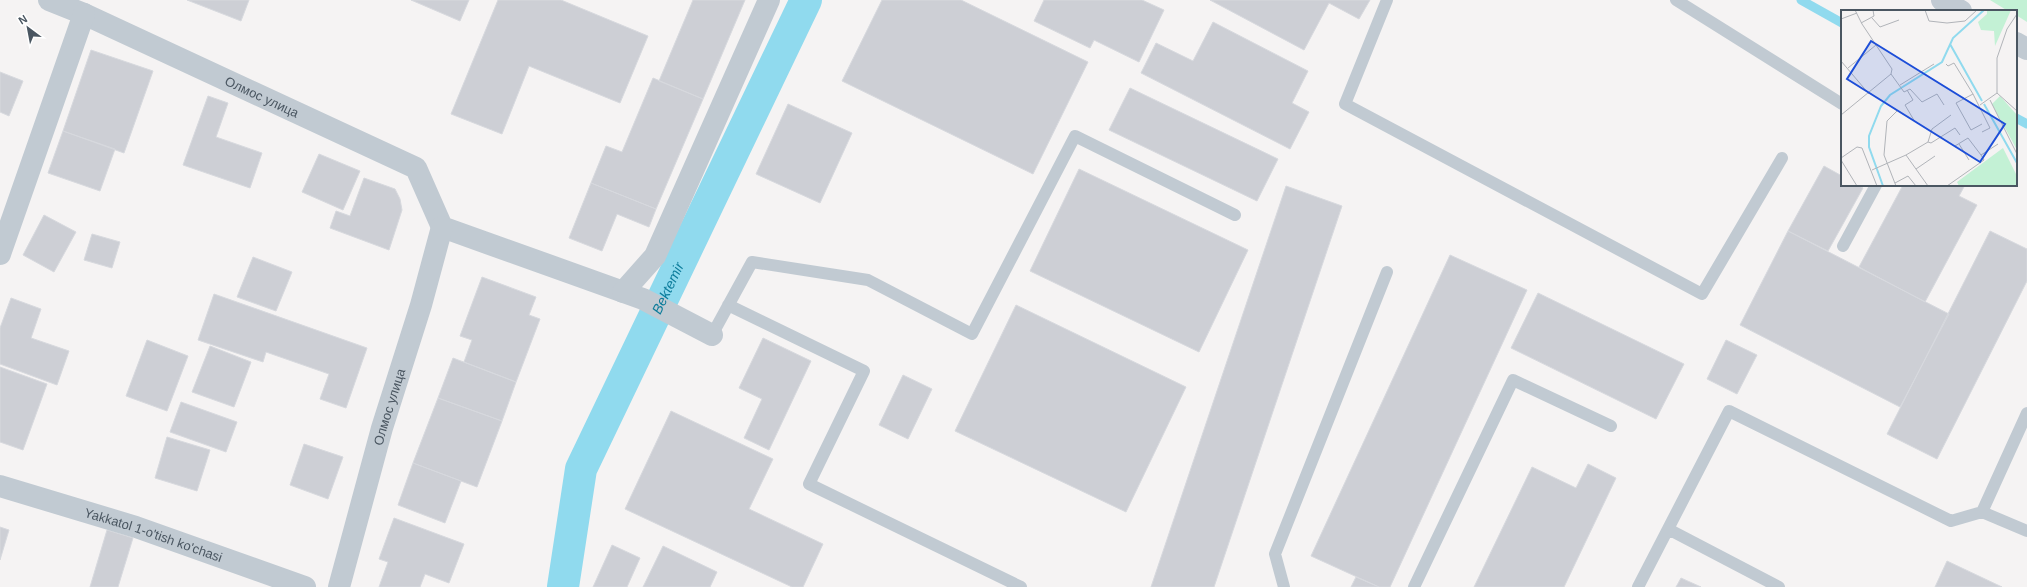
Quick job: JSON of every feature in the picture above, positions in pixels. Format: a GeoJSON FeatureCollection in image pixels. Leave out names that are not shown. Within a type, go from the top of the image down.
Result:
{"type":"FeatureCollection","features":[{"type":"Feature","properties":{"kind":"street","name":"Олмос улица"},"geometry":{"type":"LineString","coordinates":[[49,0],[84,14],[416,168],[442,227],[421,305],[382,428],[339,587]]}},
{"type":"Feature","properties":{"kind":"street"},"geometry":{"type":"LineString","coordinates":[[623,292],[655,256],[769,0]]}},
{"type":"Feature","properties":{"kind":"street"},"geometry":{"type":"LineString","coordinates":[[1942,0],[1959,10]]}},
{"type":"Feature","properties":{"kind":"street"},"geometry":{"type":"LineString","coordinates":[[0,254],[84,14]]}},
{"type":"Feature","properties":{"kind":"street"},"geometry":{"type":"LineString","coordinates":[[2017,44],[2027,49]]}},
{"type":"Feature","properties":{"kind":"street"},"geometry":{"type":"LineString","coordinates":[[442,227],[644,299],[712,335]]}},
{"type":"Feature","properties":{"kind":"street","name":"Yakkatol 1-o'tish ko'chasi"},"geometry":{"type":"LineString","coordinates":[[0,486],[136,527],[305,587]]}},
{"type":"Feature","properties":{"kind":"lane"},"geometry":{"type":"LineString","coordinates":[[1386,0],[1345,104],[1702,294],[1782,158]]}},
{"type":"Feature","properties":{"kind":"lane"},"geometry":{"type":"LineString","coordinates":[[1676,0],[1841,103]]}},
{"type":"Feature","properties":{"kind":"lane"},"geometry":{"type":"LineString","coordinates":[[712,335],[752,262],[868,280],[972,334],[1075,136],[1236,215]]}},
{"type":"Feature","properties":{"kind":"lane"},"geometry":{"type":"LineString","coordinates":[[1843,246],[1875,186]]}},
{"type":"Feature","properties":{"kind":"lane"},"geometry":{"type":"LineString","coordinates":[[1284,587],[1275,554],[1386,272]]}},
{"type":"Feature","properties":{"kind":"lane"},"geometry":{"type":"LineString","coordinates":[[728,305],[864,371],[809,484],[1021,587]]}},
{"type":"Feature","properties":{"kind":"lane"},"geometry":{"type":"LineString","coordinates":[[1414,587],[1513,380],[1611,426]]}},
{"type":"Feature","properties":{"kind":"lane"},"geometry":{"type":"LineString","coordinates":[[1638,587],[1729,411],[1951,521],[1982,512],[2027,531]]}},
{"type":"Feature","properties":{"kind":"lane"},"geometry":{"type":"LineString","coordinates":[[1982,512],[2027,413]]}},
{"type":"Feature","properties":{"kind":"lane"},"geometry":{"type":"LineString","coordinates":[[1668,529],[1779,587]]}},
{"type":"Feature","properties":{"kind":"green space"},"geometry":{"type":"Polygon","coordinates":[[[1990,0],[2027,0],[2027,22],[2017,16],[2017,10],[2006,10],[1990,0]]]}},
{"type":"Feature","properties":{"kind":"building"},"geometry":{"type":"Polygon","coordinates":[[[187,0],[249,0],[241,21],[187,0]]]}},
{"type":"Feature","properties":{"kind":"building"},"geometry":{"type":"Polygon","coordinates":[[[411,0],[469,0],[460,21],[411,0]]]}},
{"type":"Feature","properties":{"kind":"building"},"geometry":{"type":"Polygon","coordinates":[[[498,0],[561,0],[648,36],[620,103],[529,66],[502,134],[451,114],[498,0]]]}},
{"type":"Feature","properties":{"kind":"building"},"geometry":{"type":"Polygon","coordinates":[[[693,0],[745,0],[703,99],[659,81],[693,0]]]}},
{"type":"Feature","properties":{"kind":"building"},"geometry":{"type":"Polygon","coordinates":[[[882,0],[961,0],[1088,62],[1033,174],[842,81],[882,0]]]}},
{"type":"Feature","properties":{"kind":"building"},"geometry":{"type":"Polygon","coordinates":[[[1044,0],[1142,0],[1164,10],[1139,62],[1094,40],[1090,48],[1034,21],[1044,0]]]}},
{"type":"Feature","properties":{"kind":"building"},"geometry":{"type":"Polygon","coordinates":[[[1210,0],[1370,0],[1359,19],[1329,3],[1304,50],[1210,0]]]}},
{"type":"Feature","properties":{"kind":"building"},"geometry":{"type":"Polygon","coordinates":[[[1213,22],[1308,71],[1292,103],[1309,112],[1290,149],[1141,73],[1156,43],[1193,61],[1213,22]]]}},
{"type":"Feature","properties":{"kind":"building"},"geometry":{"type":"Polygon","coordinates":[[[91,50],[153,71],[124,153],[63,131],[91,50]]]}},
{"type":"Feature","properties":{"kind":"building"},"geometry":{"type":"Polygon","coordinates":[[[0,72],[23,81],[9,116],[0,112],[0,72]]]}},
{"type":"Feature","properties":{"kind":"building"},"geometry":{"type":"Polygon","coordinates":[[[653,78],[703,99],[656,209],[591,183],[606,146],[622,152],[653,78]]]}},
{"type":"Feature","properties":{"kind":"building"},"geometry":{"type":"Polygon","coordinates":[[[1130,88],[1278,159],[1257,201],[1109,130],[1130,88]]]}},
{"type":"Feature","properties":{"kind":"building"},"geometry":{"type":"Polygon","coordinates":[[[208,96],[228,103],[216,137],[262,153],[250,188],[183,165],[208,96]]]}},
{"type":"Feature","properties":{"kind":"building"},"geometry":{"type":"Polygon","coordinates":[[[788,104],[852,133],[820,203],[756,174],[788,104]]]}},
{"type":"Feature","properties":{"kind":"building"},"geometry":{"type":"Polygon","coordinates":[[[63,131],[115,149],[100,191],[48,173],[63,131]]]}},
{"type":"Feature","properties":{"kind":"building"},"geometry":{"type":"Polygon","coordinates":[[[319,154],[360,171],[343,210],[302,192],[319,154]]]}},
{"type":"Feature","properties":{"kind":"building"},"geometry":{"type":"Polygon","coordinates":[[[1824,166],[1841,175],[1841,186],[1860,186],[1863,188],[1828,251],[1788,231],[1824,166]]]}},
{"type":"Feature","properties":{"kind":"building"},"geometry":{"type":"Polygon","coordinates":[[[1079,169],[1248,250],[1199,352],[1030,271],[1079,169]]]}},
{"type":"Feature","properties":{"kind":"building"},"geometry":{"type":"Polygon","coordinates":[[[364,178],[395,189],[400,199],[402,210],[389,250],[330,228],[336,211],[350,216],[364,178]]]}},
{"type":"Feature","properties":{"kind":"building"},"geometry":{"type":"Polygon","coordinates":[[[591,183],[656,209],[649,227],[617,214],[602,251],[569,238],[591,183]]]}},
{"type":"Feature","properties":{"kind":"building"},"geometry":{"type":"Polygon","coordinates":[[[1286,186],[1342,206],[1214,587],[1151,587],[1286,186]]]}},
{"type":"Feature","properties":{"kind":"building"},"geometry":{"type":"Polygon","coordinates":[[[1902,186],[1964,186],[1959,196],[1977,205],[1925,302],[1859,267],[1902,186]]]}},
{"type":"Feature","properties":{"kind":"building"},"geometry":{"type":"Polygon","coordinates":[[[44,215],[76,232],[54,272],[23,255],[44,215]]]}},
{"type":"Feature","properties":{"kind":"building"},"geometry":{"type":"Polygon","coordinates":[[[1788,231],[1949,314],[1900,407],[1740,325],[1788,231]]]}},
{"type":"Feature","properties":{"kind":"building"},"geometry":{"type":"Polygon","coordinates":[[[1990,231],[2027,249],[2027,281],[1937,459],[1887,434],[1990,231]]]}},
{"type":"Feature","properties":{"kind":"building"},"geometry":{"type":"Polygon","coordinates":[[[92,234],[120,242],[112,268],[84,260],[92,234]]]}},
{"type":"Feature","properties":{"kind":"building"},"geometry":{"type":"Polygon","coordinates":[[[1450,255],[1527,290],[1390,587],[1379,587],[1311,556],[1450,255]]]}},
{"type":"Feature","properties":{"kind":"building"},"geometry":{"type":"Polygon","coordinates":[[[253,257],[292,272],[276,311],[237,297],[253,257]]]}},
{"type":"Feature","properties":{"kind":"building"},"geometry":{"type":"Polygon","coordinates":[[[482,277],[536,297],[529,315],[540,319],[516,382],[464,362],[472,340],[460,336],[482,277]]]}},
{"type":"Feature","properties":{"kind":"building"},"geometry":{"type":"Polygon","coordinates":[[[1538,293],[1684,364],[1656,419],[1511,348],[1538,293]]]}},
{"type":"Feature","properties":{"kind":"building"},"geometry":{"type":"Polygon","coordinates":[[[214,294],[367,348],[346,408],[320,399],[329,374],[266,352],[263,362],[198,340],[214,294]]]}},
{"type":"Feature","properties":{"kind":"building"},"geometry":{"type":"Polygon","coordinates":[[[11,298],[41,309],[31,338],[69,351],[57,385],[0,364],[0,328],[11,298]]]}},
{"type":"Feature","properties":{"kind":"building"},"geometry":{"type":"Polygon","coordinates":[[[1016,305],[1186,387],[1126,512],[955,431],[1016,305]]]}},
{"type":"Feature","properties":{"kind":"building"},"geometry":{"type":"Polygon","coordinates":[[[763,338],[811,361],[769,450],[744,438],[762,399],[739,388],[763,338]]]}},
{"type":"Feature","properties":{"kind":"building"},"geometry":{"type":"Polygon","coordinates":[[[147,340],[188,356],[167,411],[126,396],[147,340]]]}},
{"type":"Feature","properties":{"kind":"building"},"geometry":{"type":"Polygon","coordinates":[[[1726,340],[1757,355],[1737,394],[1707,379],[1726,340]]]}},
{"type":"Feature","properties":{"kind":"building"},"geometry":{"type":"Polygon","coordinates":[[[210,346],[251,362],[234,407],[192,392],[210,346]]]}},
{"type":"Feature","properties":{"kind":"building"},"geometry":{"type":"Polygon","coordinates":[[[453,358],[516,382],[502,421],[438,398],[453,358]]]}},
{"type":"Feature","properties":{"kind":"building"},"geometry":{"type":"Polygon","coordinates":[[[0,367],[47,384],[23,450],[0,442],[0,367]]]}},
{"type":"Feature","properties":{"kind":"building"},"geometry":{"type":"Polygon","coordinates":[[[903,375],[932,389],[908,439],[879,425],[903,375]]]}},
{"type":"Feature","properties":{"kind":"building"},"geometry":{"type":"Polygon","coordinates":[[[438,398],[502,421],[477,487],[413,463],[438,398]]]}},
{"type":"Feature","properties":{"kind":"building"},"geometry":{"type":"Polygon","coordinates":[[[181,402],[237,422],[226,452],[170,432],[181,402]]]}},
{"type":"Feature","properties":{"kind":"building"},"geometry":{"type":"Polygon","coordinates":[[[671,411],[773,459],[749,509],[823,544],[803,587],[792,587],[625,509],[671,411]]]}},
{"type":"Feature","properties":{"kind":"building"},"geometry":{"type":"Polygon","coordinates":[[[167,437],[210,450],[197,491],[155,478],[167,437]]]}},
{"type":"Feature","properties":{"kind":"building"},"geometry":{"type":"Polygon","coordinates":[[[304,444],[343,457],[328,499],[290,485],[304,444]]]}},
{"type":"Feature","properties":{"kind":"building"},"geometry":{"type":"Polygon","coordinates":[[[413,463],[461,481],[445,523],[398,505],[413,463]]]}},
{"type":"Feature","properties":{"kind":"building"},"geometry":{"type":"Polygon","coordinates":[[[1588,464],[1616,478],[1564,587],[1474,587],[1532,467],[1576,488],[1588,464]]]}},
{"type":"Feature","properties":{"kind":"building"},"geometry":{"type":"Polygon","coordinates":[[[394,518],[464,544],[449,583],[425,574],[420,587],[379,587],[388,562],[379,559],[394,518]]]}},
{"type":"Feature","properties":{"kind":"building"},"geometry":{"type":"Polygon","coordinates":[[[0,527],[9,530],[0,560],[0,527]]]}},
{"type":"Feature","properties":{"kind":"building"},"geometry":{"type":"Polygon","coordinates":[[[107,530],[133,538],[118,587],[90,587],[107,530]]]}},
{"type":"Feature","properties":{"kind":"building"},"geometry":{"type":"Polygon","coordinates":[[[612,545],[640,558],[627,587],[593,587],[612,545]]]}},
{"type":"Feature","properties":{"kind":"building"},"geometry":{"type":"Polygon","coordinates":[[[663,546],[717,572],[710,587],[643,587],[663,546]]]}},
{"type":"Feature","properties":{"kind":"building"},"geometry":{"type":"Polygon","coordinates":[[[1947,561],[2002,587],[1935,587],[1947,561]]]}},
{"type":"Feature","properties":{"kind":"building"},"geometry":{"type":"Polygon","coordinates":[[[1356,577],[1379,587],[1351,587],[1356,577]]]}},
{"type":"Feature","properties":{"kind":"building"},"geometry":{"type":"Polygon","coordinates":[[[1681,578],[1701,587],[1676,587],[1681,578]]]}},
{"type":"Feature","properties":{"kind":"waterway","name":"Bektemir"},"geometry":{"type":"LineString","coordinates":[[563,587],[581,469],[806,0]]}},
{"type":"Feature","properties":{"kind":"waterway"},"geometry":{"type":"LineString","coordinates":[[1801,0],[1841,22]]}},
{"type":"Feature","properties":{"kind":"waterway"},"geometry":{"type":"LineString","coordinates":[[2017,119],[2027,124]]}}]}
